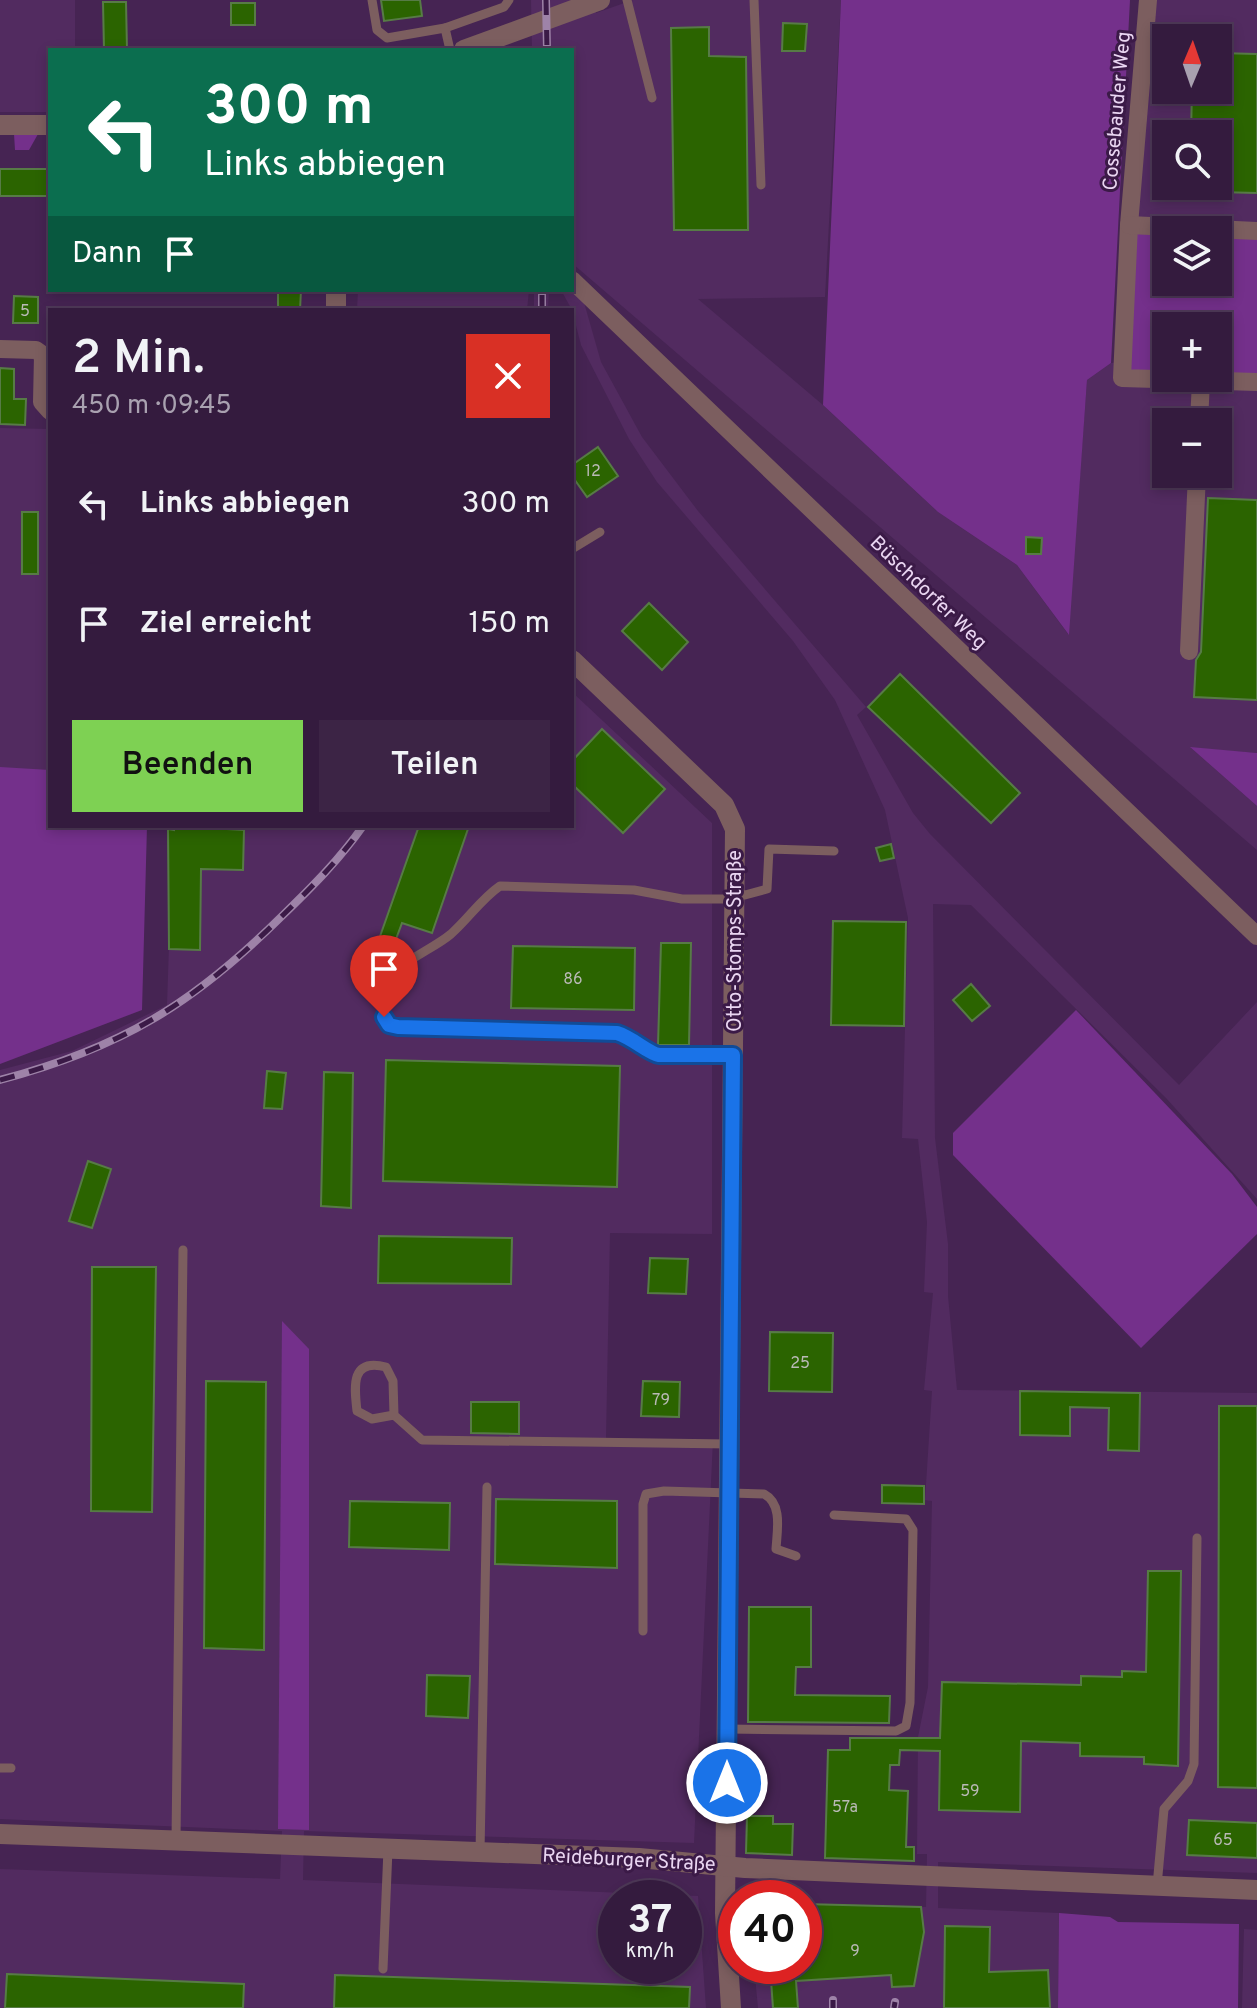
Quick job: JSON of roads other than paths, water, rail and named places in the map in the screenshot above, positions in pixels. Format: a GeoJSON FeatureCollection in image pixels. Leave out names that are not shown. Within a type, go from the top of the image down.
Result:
{"type":"FeatureCollection","features":[{"type":"Feature","properties":{"kind":"street"},"geometry":{"type":"LineString","coordinates":[[469,48],[600,0]]}},
{"type":"Feature","properties":{"kind":"street","name":"Cossebauder Weg"},"geometry":{"type":"LineString","coordinates":[[1148,0],[1129,225],[1122,378],[1152,379]]}},
{"type":"Feature","properties":{"kind":"street"},"geometry":{"type":"LineString","coordinates":[[0,125],[48,125]]}},
{"type":"Feature","properties":{"kind":"street"},"geometry":{"type":"LineString","coordinates":[[1129,225],[1257,231]]}},
{"type":"Feature","properties":{"kind":"street","name":"Büschdorfer Weg"},"geometry":{"type":"LineString","coordinates":[[574,282],[1257,936]]}},
{"type":"Feature","properties":{"kind":"street"},"geometry":{"type":"LineString","coordinates":[[0,349],[36,350],[43,355],[42,402],[48,409]]}},
{"type":"Feature","properties":{"kind":"street","name":"Cossebauder Weg"},"geometry":{"type":"LineString","coordinates":[[1232,382],[1257,382]]}},
{"type":"Feature","properties":{"kind":"street"},"geometry":{"type":"LineString","coordinates":[[1189,651],[1196,488]]}},
{"type":"Feature","properties":{"kind":"street","name":"Otto-Stomps-Straße"},"geometry":{"type":"LineString","coordinates":[[574,662],[724,805],[735,829],[726,1865],[731,2008]]}},
{"type":"Feature","properties":{"kind":"street","name":"Reideburger Straße"},"geometry":{"type":"LineString","coordinates":[[0,1834],[480,1852],[1257,1890]]}},
{"type":"Feature","properties":{"kind":"lane"},"geometry":{"type":"LineString","coordinates":[[372,0],[377,30],[387,38],[445,28],[504,7],[509,0]]}},
{"type":"Feature","properties":{"kind":"lane"},"geometry":{"type":"LineString","coordinates":[[627,0],[652,98]]}},
{"type":"Feature","properties":{"kind":"lane"},"geometry":{"type":"LineString","coordinates":[[754,0],[761,185]]}},
{"type":"Feature","properties":{"kind":"lane"},"geometry":{"type":"LineString","coordinates":[[445,28],[450,48]]}},
{"type":"Feature","properties":{"kind":"lane"},"geometry":{"type":"LineString","coordinates":[[574,548],[600,532]]}},
{"type":"Feature","properties":{"kind":"lane"},"geometry":{"type":"LineString","coordinates":[[733,1055],[659,1055],[651,1053],[638,1040],[617,1033],[398,1027],[389,1025],[384,1017],[385,988],[399,966],[445,939],[485,897],[500,886],[634,890],[682,899],[745,895],[767,889],[769,849],[834,851]]}},
{"type":"Feature","properties":{"kind":"lane"},"geometry":{"type":"LineString","coordinates":[[176,1840],[183,1250]]}},
{"type":"Feature","properties":{"kind":"lane"},"geometry":{"type":"LineString","coordinates":[[372,1364],[386,1367],[395,1389],[394,1415],[372,1419],[357,1411],[356,1378],[362,1367],[372,1364]]}},
{"type":"Feature","properties":{"kind":"lane"},"geometry":{"type":"LineString","coordinates":[[394,1415],[422,1440],[730,1444]]}},
{"type":"Feature","properties":{"kind":"lane"},"geometry":{"type":"LineString","coordinates":[[480,1852],[487,1487]]}},
{"type":"Feature","properties":{"kind":"lane"},"geometry":{"type":"LineString","coordinates":[[643,1631],[643,1504],[646,1494],[664,1491],[729,1492],[769,1496],[777,1512],[776,1549],[796,1556]]}},
{"type":"Feature","properties":{"kind":"lane"},"geometry":{"type":"LineString","coordinates":[[727,1729],[896,1731],[906,1726],[910,1703],[913,1530],[906,1519],[834,1515]]}},
{"type":"Feature","properties":{"kind":"lane"},"geometry":{"type":"LineString","coordinates":[[1157,1886],[1164,1809],[1188,1781],[1194,1764],[1197,1538]]}},
{"type":"Feature","properties":{"kind":"lane"},"geometry":{"type":"LineString","coordinates":[[0,1768],[11,1768]]}},
{"type":"Feature","properties":{"kind":"lane"},"geometry":{"type":"LineString","coordinates":[[383,1969],[388,1848]]}},
{"type":"Feature","properties":{"kind":"railway"},"geometry":{"type":"LineString","coordinates":[[546,0],[547,48]]}},
{"type":"Feature","properties":{"kind":"railway"},"geometry":{"type":"LineString","coordinates":[[542,292],[542,308]]}},
{"type":"Feature","properties":{"kind":"railway"},"geometry":{"type":"LineString","coordinates":[[0,1080],[83,1053],[153,1019],[185,998],[249,948],[335,862],[361,828]]}},
{"type":"Feature","properties":{"kind":"railway"},"geometry":{"type":"LineString","coordinates":[[833,2000],[833,2008]]}},
{"type":"Feature","properties":{"kind":"railway"},"geometry":{"type":"LineString","coordinates":[[894,2008],[895,2002]]}}]}
